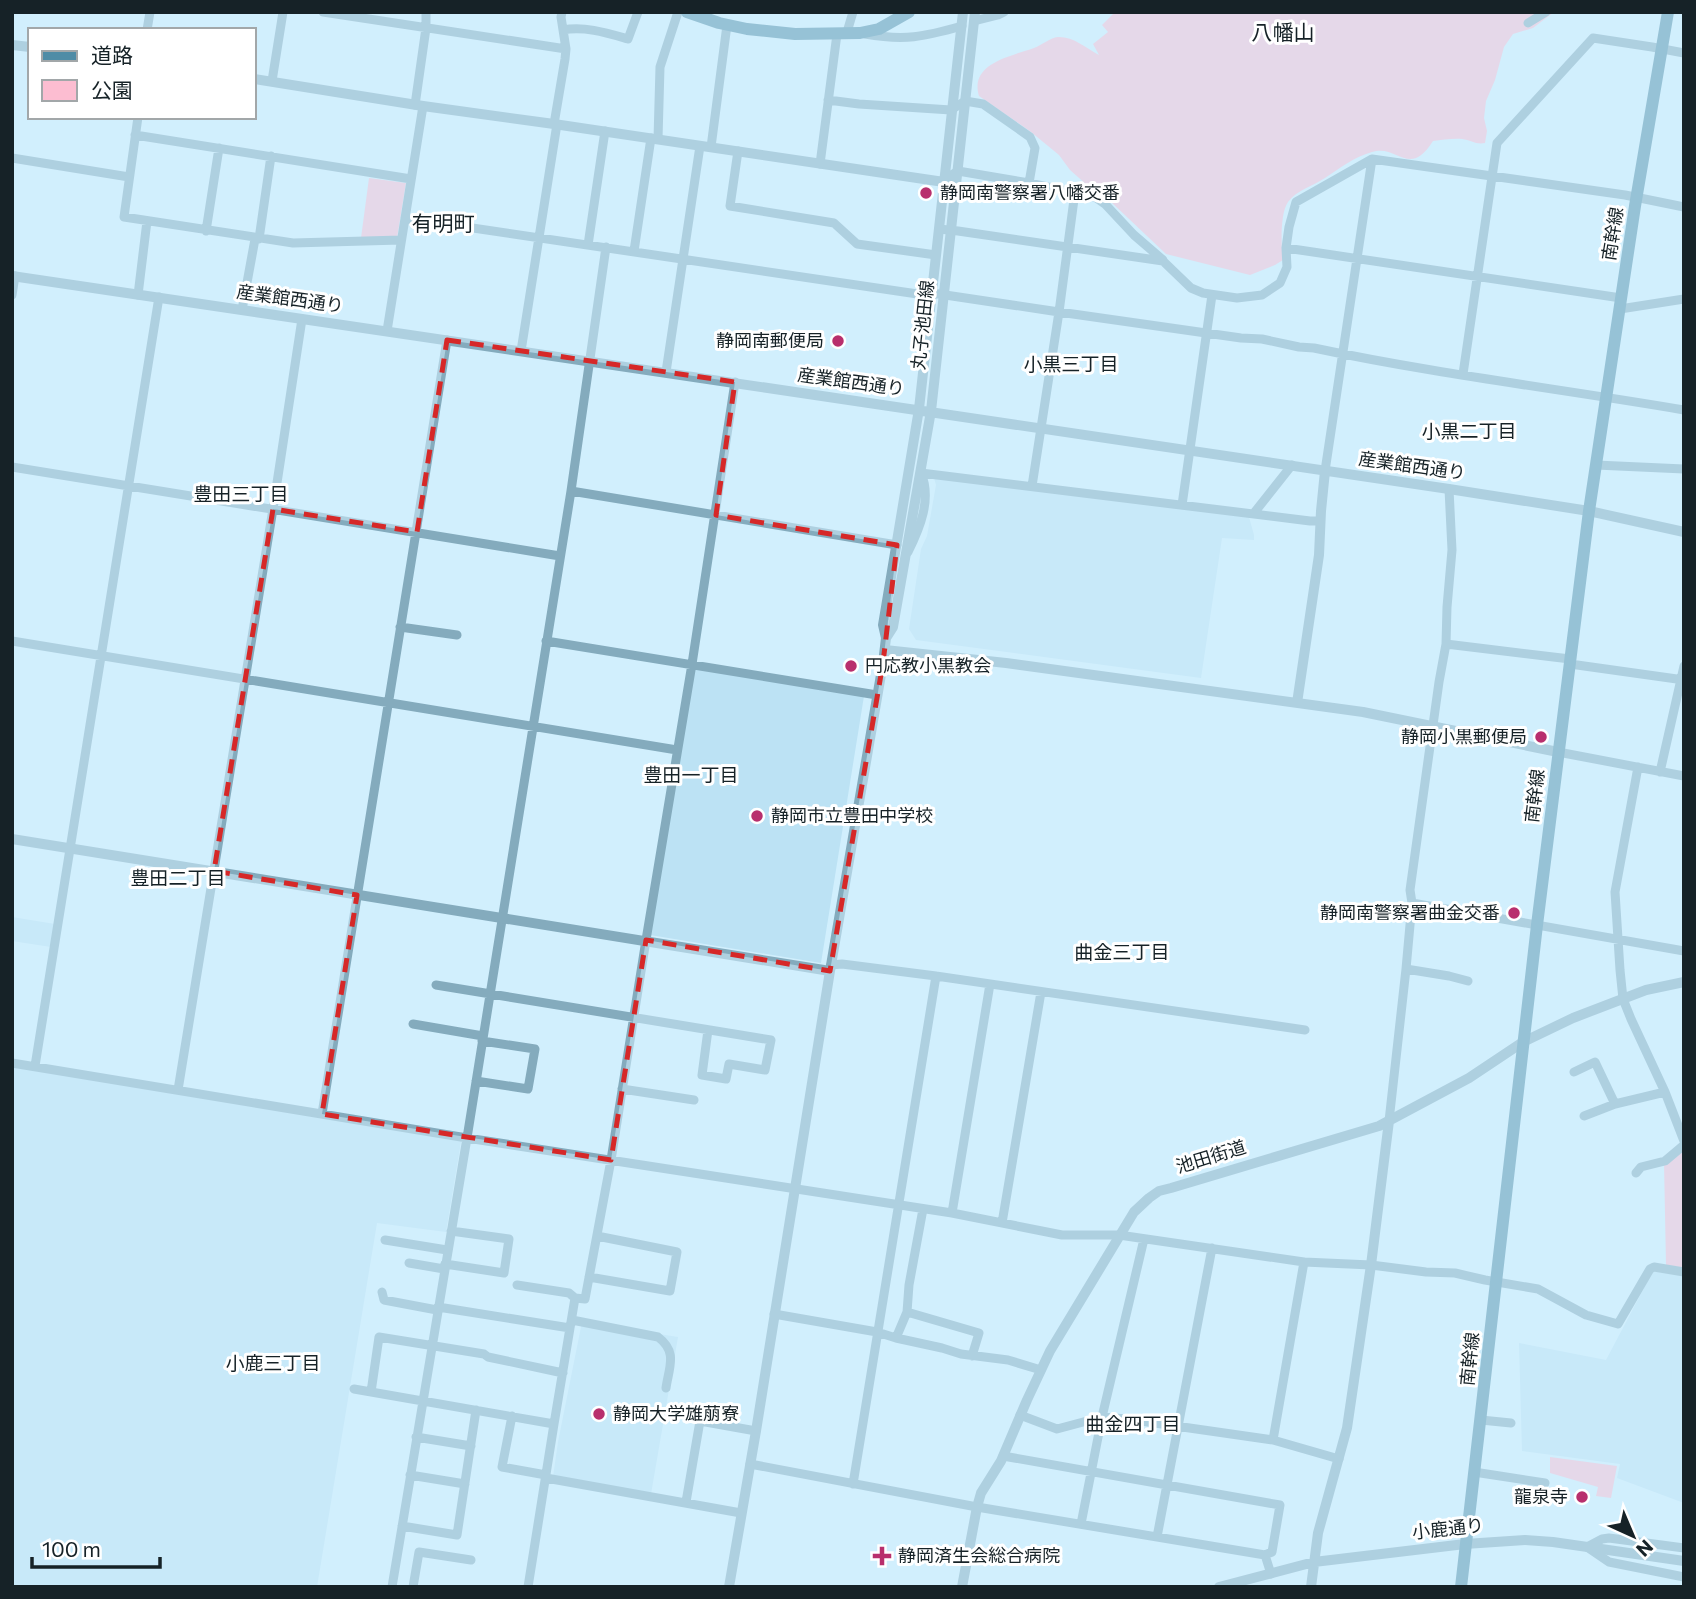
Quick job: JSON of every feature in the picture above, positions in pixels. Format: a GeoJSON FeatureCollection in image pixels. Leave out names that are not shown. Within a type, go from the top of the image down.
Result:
{"type":"FeatureCollection","features":[{"type":"Feature","properties":{"kind":"main road"},"geometry":{"type":"LineString","coordinates":[[687,12],[727,25],[795,34],[848,33],[879,29],[909,12]]}},
{"type":"Feature","properties":{"kind":"main road","name":"南幹線"},"geometry":{"type":"LineString","coordinates":[[1461,1587],[1523,1042],[1595,465],[1668,12]]}},
{"type":"Feature","properties":{"kind":"street"},"geometry":{"type":"LineString","coordinates":[[272,82],[283,12]]}},
{"type":"Feature","properties":{"kind":"street"},"geometry":{"type":"LineString","coordinates":[[323,12],[565,49]]}},
{"type":"Feature","properties":{"kind":"street"},"geometry":{"type":"LineString","coordinates":[[387,331],[411,179],[426,12]]}},
{"type":"Feature","properties":{"kind":"street"},"geometry":{"type":"LineString","coordinates":[[521,351],[556,124],[565,49],[562,12]]}},
{"type":"Feature","properties":{"kind":"street"},"geometry":{"type":"LineString","coordinates":[[563,30],[572,28],[600,31],[628,39],[638,12]]}},
{"type":"Feature","properties":{"kind":"street"},"geometry":{"type":"LineString","coordinates":[[634,251],[655,139],[660,67],[678,12]]}},
{"type":"Feature","properties":{"kind":"street"},"geometry":{"type":"LineString","coordinates":[[820,164],[828,100],[853,12]]}},
{"type":"Feature","properties":{"kind":"street","name":"丸子池田線"},"geometry":{"type":"LineString","coordinates":[[729,1587],[883,663],[886,638],[883,625],[921,473],[932,294],[963,12]]}},
{"type":"Feature","properties":{"kind":"street"},"geometry":{"type":"LineString","coordinates":[[975,17],[1004,12]]}},
{"type":"Feature","properties":{"kind":"street"},"geometry":{"type":"LineString","coordinates":[[1528,23],[1546,12]]}},
{"type":"Feature","properties":{"kind":"street","name":"丸子池田線"},"geometry":{"type":"LineString","coordinates":[[886,638],[893,627],[905,559],[902,546],[948,295],[951,230],[975,17]]}},
{"type":"Feature","properties":{"kind":"street"},"geometry":{"type":"LineString","coordinates":[[666,372],[727,25]]}},
{"type":"Feature","properties":{"kind":"street"},"geometry":{"type":"LineString","coordinates":[[848,33],[913,38],[961,26]]}},
{"type":"Feature","properties":{"kind":"street"},"geometry":{"type":"LineString","coordinates":[[1463,374],[1497,143],[1593,38],[1684,53]]}},
{"type":"Feature","properties":{"kind":"street"},"geometry":{"type":"LineString","coordinates":[[256,79],[419,106],[944,182],[958,171],[1074,192],[1095,197],[1105,204],[1191,288],[1212,295],[1237,298],[1262,295],[1280,283],[1287,267],[1286,248],[1296,202],[1372,159],[1637,197],[1684,207]]}},
{"type":"Feature","properties":{"kind":"street"},"geometry":{"type":"LineString","coordinates":[[828,100],[951,110],[965,101],[982,104],[1030,137],[1035,148],[1029,183]]}},
{"type":"Feature","properties":{"kind":"street"},"geometry":{"type":"LineString","coordinates":[[138,119],[124,217],[293,243],[401,240]]}},
{"type":"Feature","properties":{"kind":"street"},"geometry":{"type":"LineString","coordinates":[[588,244],[605,131]]}},
{"type":"Feature","properties":{"kind":"street"},"geometry":{"type":"LineString","coordinates":[[135,135],[411,179]]}},
{"type":"Feature","properties":{"kind":"street"},"geometry":{"type":"LineString","coordinates":[[206,230],[219,148]]}},
{"type":"Feature","properties":{"kind":"street"},"geometry":{"type":"LineString","coordinates":[[738,151],[730,206],[834,223],[857,244],[936,255]]}},
{"type":"Feature","properties":{"kind":"street"},"geometry":{"type":"LineString","coordinates":[[242,310],[271,156]]}},
{"type":"Feature","properties":{"kind":"street"},"geometry":{"type":"LineString","coordinates":[[12,158],[129,177]]}},
{"type":"Feature","properties":{"kind":"street"},"geometry":{"type":"LineString","coordinates":[[1297,703],[1319,555],[1325,471],[1372,159]]}},
{"type":"Feature","properties":{"kind":"street"},"geometry":{"type":"LineString","coordinates":[[1032,486],[1059,313],[1074,192]]}},
{"type":"Feature","properties":{"kind":"street"},"geometry":{"type":"LineString","coordinates":[[405,218],[1059,313],[1262,339],[1368,360],[1684,410]]}},
{"type":"Feature","properties":{"kind":"street"},"geometry":{"type":"LineString","coordinates":[[138,295],[148,221]]}},
{"type":"Feature","properties":{"kind":"street"},"geometry":{"type":"LineString","coordinates":[[939,229],[1164,261]]}},
{"type":"Feature","properties":{"kind":"street"},"geometry":{"type":"LineString","coordinates":[[392,1587],[483,1039],[606,247]]}},
{"type":"Feature","properties":{"kind":"street"},"geometry":{"type":"LineString","coordinates":[[1286,248],[1477,276],[1620,304],[1684,299]]}},
{"type":"Feature","properties":{"kind":"street"},"geometry":{"type":"LineString","coordinates":[[12,295],[14,276]]}},
{"type":"Feature","properties":{"kind":"street","name":"産業館西通り"},"geometry":{"type":"LineString","coordinates":[[14,276],[1449,489],[1589,511],[1684,532]]}},
{"type":"Feature","properties":{"kind":"street"},"geometry":{"type":"LineString","coordinates":[[1182,505],[1212,295]]}},
{"type":"Feature","properties":{"kind":"street"},"geometry":{"type":"LineString","coordinates":[[35,1066],[159,297]]}},
{"type":"Feature","properties":{"kind":"street"},"geometry":{"type":"LineString","coordinates":[[178,1090],[302,319]]}},
{"type":"Feature","properties":{"kind":"street"},"geometry":{"type":"LineString","coordinates":[[322,1114],[447,340]]}},
{"type":"Feature","properties":{"kind":"street"},"geometry":{"type":"LineString","coordinates":[[517,1285],[569,1293],[575,1298],[586,1300],[692,664],[735,383]]}},
{"type":"Feature","properties":{"kind":"street"},"geometry":{"type":"LineString","coordinates":[[1254,513],[1292,465]]}},
{"type":"Feature","properties":{"kind":"street"},"geometry":{"type":"LineString","coordinates":[[1595,465],[1684,469]]}},
{"type":"Feature","properties":{"kind":"street"},"geometry":{"type":"LineString","coordinates":[[12,467],[560,555]]}},
{"type":"Feature","properties":{"kind":"street"},"geometry":{"type":"LineString","coordinates":[[905,559],[923,513],[926,487],[921,473],[1310,522],[1320,521]]}},
{"type":"Feature","properties":{"kind":"street"},"geometry":{"type":"LineString","coordinates":[[1311,1587],[1318,1533],[1347,1428],[1371,1265],[1406,969],[1412,903],[1410,890],[1446,644],[1452,550],[1449,489]]}},
{"type":"Feature","properties":{"kind":"street"},"geometry":{"type":"LineString","coordinates":[[570,491],[902,546]]}},
{"type":"Feature","properties":{"kind":"street"},"geometry":{"type":"LineString","coordinates":[[400,627],[457,635]]}},
{"type":"Feature","properties":{"kind":"street"},"geometry":{"type":"LineString","coordinates":[[12,641],[677,750]]}},
{"type":"Feature","properties":{"kind":"street"},"geometry":{"type":"LineString","coordinates":[[546,641],[877,695]]}},
{"type":"Feature","properties":{"kind":"street"},"geometry":{"type":"LineString","coordinates":[[1446,644],[1682,680]]}},
{"type":"Feature","properties":{"kind":"street"},"geometry":{"type":"LineString","coordinates":[[885,650],[1006,663],[1363,712],[1684,776]]}},
{"type":"Feature","properties":{"kind":"street"},"geometry":{"type":"LineString","coordinates":[[1660,772],[1684,666]]}},
{"type":"Feature","properties":{"kind":"street"},"geometry":{"type":"LineString","coordinates":[[1636,1173],[1641,1167],[1665,1161],[1684,1143],[1665,1092],[1623,999],[1615,891],[1638,767]]}},
{"type":"Feature","properties":{"kind":"street"},"geometry":{"type":"LineString","coordinates":[[12,839],[831,968],[842,964],[936,976],[1305,1030]]}},
{"type":"Feature","properties":{"kind":"street"},"geometry":{"type":"LineString","coordinates":[[1412,903],[1684,951]]}},
{"type":"Feature","properties":{"kind":"street"},"geometry":{"type":"LineString","coordinates":[[1406,969],[1468,981]]}},
{"type":"Feature","properties":{"kind":"street"},"geometry":{"type":"LineString","coordinates":[[853,1484],[936,976]]}},
{"type":"Feature","properties":{"kind":"street","name":"池田街道"},"geometry":{"type":"LineString","coordinates":[[962,1587],[981,1493],[1003,1456],[1050,1351],[1119,1235],[1140,1206],[1159,1191],[1379,1126],[1469,1078],[1523,1042],[1573,1018],[1646,990],[1684,982]]}},
{"type":"Feature","properties":{"kind":"street"},"geometry":{"type":"LineString","coordinates":[[952,1213],[990,984]]}},
{"type":"Feature","properties":{"kind":"street"},"geometry":{"type":"LineString","coordinates":[[436,985],[771,1040],[765,1070],[729,1064],[726,1079],[702,1075],[708,1030]]}},
{"type":"Feature","properties":{"kind":"street"},"geometry":{"type":"LineString","coordinates":[[1002,1223],[1041,992]]}},
{"type":"Feature","properties":{"kind":"street"},"geometry":{"type":"LineString","coordinates":[[413,1024],[535,1049],[528,1089],[476,1081]]}},
{"type":"Feature","properties":{"kind":"street"},"geometry":{"type":"LineString","coordinates":[[1574,1072],[1595,1062],[1615,1104]]}},
{"type":"Feature","properties":{"kind":"street"},"geometry":{"type":"LineString","coordinates":[[12,1063],[467,1138],[952,1213],[1062,1235],[1119,1235],[1304,1262],[1455,1273],[1538,1289],[1586,1315],[1618,1324],[1650,1269],[1654,1267],[1684,1272]]}},
{"type":"Feature","properties":{"kind":"street"},"geometry":{"type":"LineString","coordinates":[[622,1089],[694,1100]]}},
{"type":"Feature","properties":{"kind":"street"},"geometry":{"type":"LineString","coordinates":[[1584,1116],[1615,1104],[1665,1092]]}},
{"type":"Feature","properties":{"kind":"street"},"geometry":{"type":"LineString","coordinates":[[896,1338],[907,1312],[909,1285],[923,1209]]}},
{"type":"Feature","properties":{"kind":"street"},"geometry":{"type":"LineString","coordinates":[[409,1262],[504,1273],[509,1239],[451,1231]]}},
{"type":"Feature","properties":{"kind":"street"},"geometry":{"type":"LineString","coordinates":[[589,1277],[670,1291],[677,1252],[597,1236]]}},
{"type":"Feature","properties":{"kind":"street"},"geometry":{"type":"LineString","coordinates":[[1081,1524],[1102,1417],[1144,1239]]}},
{"type":"Feature","properties":{"kind":"street"},"geometry":{"type":"LineString","coordinates":[[385,1240],[447,1251]]}},
{"type":"Feature","properties":{"kind":"street"},"geometry":{"type":"LineString","coordinates":[[1157,1536],[1212,1248]]}},
{"type":"Feature","properties":{"kind":"street"},"geometry":{"type":"LineString","coordinates":[[1273,1440],[1304,1262]]}},
{"type":"Feature","properties":{"kind":"street"},"geometry":{"type":"LineString","coordinates":[[382,1292],[384,1300],[659,1337],[667,1343],[671,1353],[666,1388]]}},
{"type":"Feature","properties":{"kind":"street"},"geometry":{"type":"LineString","coordinates":[[528,1587],[575,1298]]}},
{"type":"Feature","properties":{"kind":"street"},"geometry":{"type":"LineString","coordinates":[[907,1312],[979,1333],[972,1356]]}},
{"type":"Feature","properties":{"kind":"street"},"geometry":{"type":"LineString","coordinates":[[774,1314],[877,1332],[972,1356],[1008,1360],[1041,1370]]}},
{"type":"Feature","properties":{"kind":"street"},"geometry":{"type":"LineString","coordinates":[[371,1392],[379,1337],[484,1354],[563,1373]]}},
{"type":"Feature","properties":{"kind":"street"},"geometry":{"type":"LineString","coordinates":[[354,1390],[554,1424]]}},
{"type":"Feature","properties":{"kind":"street"},"geometry":{"type":"LineString","coordinates":[[402,1527],[457,1535],[476,1410]]}},
{"type":"Feature","properties":{"kind":"street"},"geometry":{"type":"LineString","coordinates":[[1020,1415],[1057,1429],[1102,1417],[1273,1440],[1339,1459]]}},
{"type":"Feature","properties":{"kind":"street"},"geometry":{"type":"LineString","coordinates":[[512,1416],[502,1467],[741,1513]]}},
{"type":"Feature","properties":{"kind":"street"},"geometry":{"type":"LineString","coordinates":[[1481,1420],[1511,1423]]}},
{"type":"Feature","properties":{"kind":"street"},"geometry":{"type":"LineString","coordinates":[[686,1502],[700,1421],[756,1431]]}},
{"type":"Feature","properties":{"kind":"street"},"geometry":{"type":"LineString","coordinates":[[416,1437],[471,1446]]}},
{"type":"Feature","properties":{"kind":"street"},"geometry":{"type":"LineString","coordinates":[[750,1464],[977,1507],[1265,1555],[1272,1552],[1280,1505],[1003,1456]]}},
{"type":"Feature","properties":{"kind":"street"},"geometry":{"type":"LineString","coordinates":[[1474,1472],[1545,1483]]}},
{"type":"Feature","properties":{"kind":"street"},"geometry":{"type":"LineString","coordinates":[[410,1475],[465,1484]]}},
{"type":"Feature","properties":{"kind":"street"},"geometry":{"type":"LineString","coordinates":[[1684,1548],[1609,1538],[1587,1547],[1609,1562],[1684,1577]]}},
{"type":"Feature","properties":{"kind":"street","name":"小鹿通り"},"geometry":{"type":"LineString","coordinates":[[1219,1587],[1314,1562],[1465,1544],[1532,1540],[1684,1561]]}},
{"type":"Feature","properties":{"kind":"street"},"geometry":{"type":"LineString","coordinates":[[414,1587],[419,1552],[471,1560]]}},
{"type":"Feature","properties":{"kind":"street"},"geometry":{"type":"LineString","coordinates":[[1265,1555],[1270,1574]]}},
{"type":"Feature","properties":{"kind":"highlighted area"},"geometry":{"type":"Polygon","coordinates":[[[447,340],[735,382],[716,515],[897,545],[883,663],[830,971],[646,940],[611,1160],[322,1114],[357,895],[214,871],[273,509],[417,532],[447,340]]]}},
{"type":"Feature","properties":{"kind":"shaded area"},"geometry":{"type":"Polygon","coordinates":[[[934,478],[1249,517],[1254,540],[1222,538],[1201,678],[916,640],[909,629],[921,549],[927,536],[936,485],[934,478]]]}},
{"type":"Feature","properties":{"kind":"shaded area","name":"静岡市立豊田中学校"},"geometry":{"type":"Polygon","coordinates":[[[694,669],[864,696],[821,963],[650,935],[694,669]]]}},
{"type":"Feature","properties":{"kind":"shaded area"},"geometry":{"type":"Polygon","coordinates":[[[12,917],[55,924],[51,947],[12,941],[12,917]]]}},
{"type":"Feature","properties":{"kind":"shaded area"},"geometry":{"type":"Polygon","coordinates":[[[12,1063],[462,1136],[446,1232],[377,1223],[317,1587],[12,1587],[12,1063]]]}},
{"type":"Feature","properties":{"kind":"shaded area"},"geometry":{"type":"Polygon","coordinates":[[[1653,1271],[1684,1276],[1684,1503],[1617,1478],[1620,1464],[1522,1451],[1519,1343],[1606,1360],[1653,1271]]]}},
{"type":"Feature","properties":{"kind":"shaded area","name":"静岡大学雄萠寮"},"geometry":{"type":"Polygon","coordinates":[[[582,1322],[678,1337],[651,1494],[553,1477],[582,1322]]]}},
{"type":"Feature","properties":{"kind":"green space"},"geometry":{"type":"Polygon","coordinates":[[[1112,12],[1554,12],[1533,28],[1513,34],[1504,47],[1486,101],[1485,143],[1459,139],[1433,141],[1417,158],[1403,158],[1381,151],[1353,160],[1300,191],[1288,202],[1282,222],[1283,260],[1250,275],[1166,254],[1110,201],[1096,193],[1070,170],[1059,155],[979,96],[980,76],[986,68],[1053,38],[1070,39],[1099,55],[1093,44],[1108,32],[1102,25],[1112,12]]]}},
{"type":"Feature","properties":{"kind":"green space"},"geometry":{"type":"Polygon","coordinates":[[[369,178],[406,183],[397,238],[361,238],[369,178]]]}},
{"type":"Feature","properties":{"kind":"green space"},"geometry":{"type":"Polygon","coordinates":[[[1684,1150],[1684,1268],[1666,1265],[1664,1163],[1684,1150]]]}},
{"type":"Feature","properties":{"kind":"green space"},"geometry":{"type":"Polygon","coordinates":[[[1550,1457],[1617,1466],[1611,1498],[1596,1496],[1598,1487],[1550,1473],[1550,1457]]]}},
{"type":"Feature","properties":{"kind":"place","name":"静岡南警察署八幡交番"},"geometry":{"type":"Point","coordinates":[926,193]}},
{"type":"Feature","properties":{"kind":"place","name":"静岡南郵便局"},"geometry":{"type":"Point","coordinates":[838,341]}},
{"type":"Feature","properties":{"kind":"place","name":"円応教小黒教会"},"geometry":{"type":"Point","coordinates":[851,666]}},
{"type":"Feature","properties":{"kind":"place","name":"静岡小黒郵便局"},"geometry":{"type":"Point","coordinates":[1541,737]}},
{"type":"Feature","properties":{"kind":"place","name":"静岡市立豊田中学校"},"geometry":{"type":"Point","coordinates":[757,816]}},
{"type":"Feature","properties":{"kind":"place","name":"静岡南警察署曲金交番"},"geometry":{"type":"Point","coordinates":[1514,913]}},
{"type":"Feature","properties":{"kind":"place","name":"静岡大学雄萠寮"},"geometry":{"type":"Point","coordinates":[599,1414]}},
{"type":"Feature","properties":{"kind":"place","name":"龍泉寺"},"geometry":{"type":"Point","coordinates":[1582,1497]}},
{"type":"Feature","properties":{"kind":"place","name":"静岡済生会総合病院"},"geometry":{"type":"Point","coordinates":[882,1556]}},
{"type":"Feature","properties":{"kind":"district","name":"八幡山"},"geometry":{"type":"Point","coordinates":[1283,33]}},
{"type":"Feature","properties":{"kind":"district","name":"有明町"},"geometry":{"type":"Point","coordinates":[443,224]}},
{"type":"Feature","properties":{"kind":"district","name":"小黒三丁目"},"geometry":{"type":"Point","coordinates":[1071,364]}},
{"type":"Feature","properties":{"kind":"district","name":"小黒二丁目"},"geometry":{"type":"Point","coordinates":[1469,431]}},
{"type":"Feature","properties":{"kind":"district","name":"豊田三丁目"},"geometry":{"type":"Point","coordinates":[241,494]}},
{"type":"Feature","properties":{"kind":"district","name":"豊田一丁目"},"geometry":{"type":"Point","coordinates":[691,775]}},
{"type":"Feature","properties":{"kind":"district","name":"豊田二丁目"},"geometry":{"type":"Point","coordinates":[178,878]}},
{"type":"Feature","properties":{"kind":"district","name":"曲金三丁目"},"geometry":{"type":"Point","coordinates":[1122,952]}},
{"type":"Feature","properties":{"kind":"district","name":"小鹿三丁目"},"geometry":{"type":"Point","coordinates":[273,1363]}},
{"type":"Feature","properties":{"kind":"district","name":"曲金四丁目"},"geometry":{"type":"Point","coordinates":[1133,1424]}}]}
